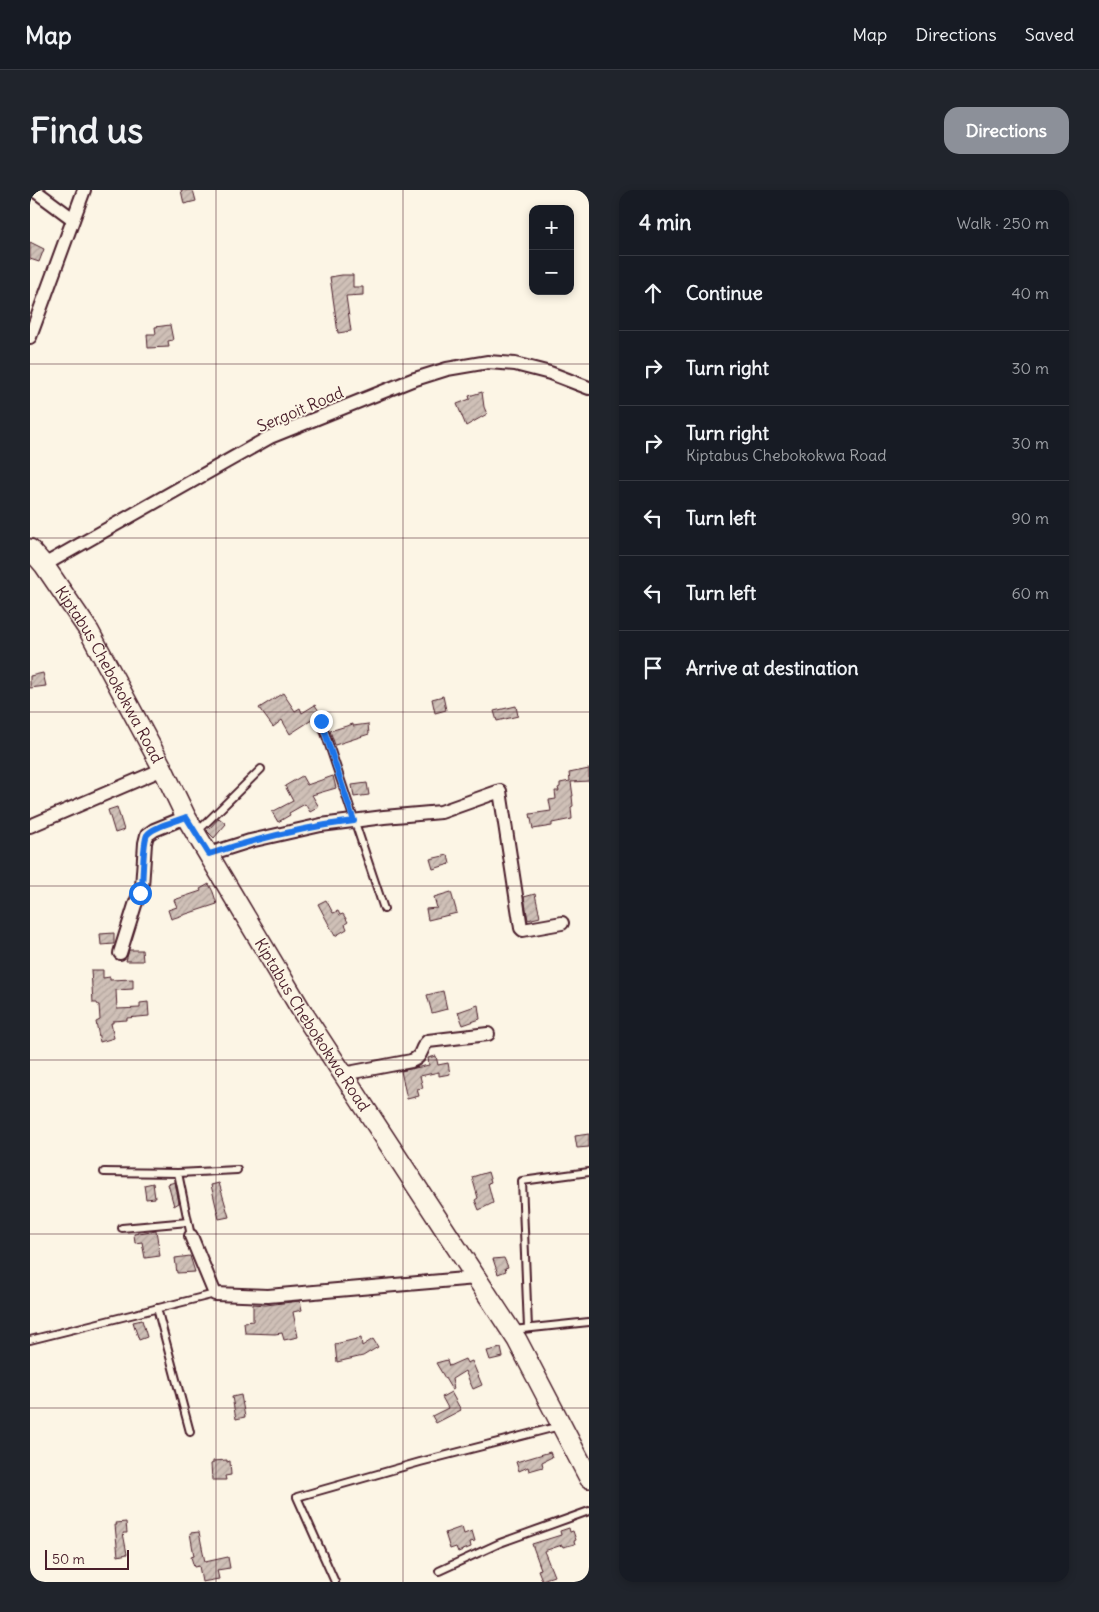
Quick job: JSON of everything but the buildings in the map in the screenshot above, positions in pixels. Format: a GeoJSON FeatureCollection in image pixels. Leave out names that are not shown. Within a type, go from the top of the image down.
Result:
{"type":"FeatureCollection","features":[{"type":"Feature","properties":{"kind":"street"},"geometry":{"type":"LineString","coordinates":[[34,190],[73,219]]}},
{"type":"Feature","properties":{"kind":"street"},"geometry":{"type":"LineString","coordinates":[[30,337],[84,190]]}},
{"type":"Feature","properties":{"kind":"street","name":"Sergoit Road"},"geometry":{"type":"LineString","coordinates":[[44,565],[270,437],[412,380],[447,369],[488,362],[515,364],[589,388]]}},
{"type":"Feature","properties":{"kind":"street","name":"Kiptabus Chebokokwa Road"},"geometry":{"type":"LineString","coordinates":[[30,549],[44,565],[89,631],[191,825],[303,1013],[476,1278],[519,1329],[562,1425],[589,1478]]}},
{"type":"Feature","properties":{"kind":"street"},"geometry":{"type":"LineString","coordinates":[[30,826],[163,769]]}},
{"type":"Feature","properties":{"kind":"street"},"geometry":{"type":"LineString","coordinates":[[209,854],[250,841],[321,825],[442,812],[500,791],[521,928],[523,930],[562,922]]}},
{"type":"Feature","properties":{"kind":"street"},"geometry":{"type":"LineString","coordinates":[[120,953],[142,886],[147,835],[154,830],[191,825]]}},
{"type":"Feature","properties":{"kind":"street"},"geometry":{"type":"LineString","coordinates":[[343,1074],[411,1061],[421,1055],[428,1041],[488,1034]]}},
{"type":"Feature","properties":{"kind":"street"},"geometry":{"type":"LineString","coordinates":[[191,1236],[215,1294],[268,1296],[476,1278]]}},
{"type":"Feature","properties":{"kind":"lane"},"geometry":{"type":"LineString","coordinates":[[321,721],[384,909]]}},
{"type":"Feature","properties":{"kind":"lane"},"geometry":{"type":"LineString","coordinates":[[191,825],[260,769]]}},
{"type":"Feature","properties":{"kind":"lane"},"geometry":{"type":"LineString","coordinates":[[104,1172],[178,1173],[237,1170]]}},
{"type":"Feature","properties":{"kind":"lane"},"geometry":{"type":"LineString","coordinates":[[589,1172],[522,1181],[519,1329],[589,1322]]}},
{"type":"Feature","properties":{"kind":"lane"},"geometry":{"type":"LineString","coordinates":[[178,1173],[191,1236]]}},
{"type":"Feature","properties":{"kind":"lane"},"geometry":{"type":"LineString","coordinates":[[122,1228],[188,1222]]}},
{"type":"Feature","properties":{"kind":"lane"},"geometry":{"type":"LineString","coordinates":[[30,1340],[215,1294]]}},
{"type":"Feature","properties":{"kind":"lane"},"geometry":{"type":"LineString","coordinates":[[157,1308],[190,1432]]}},
{"type":"Feature","properties":{"kind":"lane"},"geometry":{"type":"LineString","coordinates":[[334,1582],[297,1497],[420,1462],[562,1425]]}},
{"type":"Feature","properties":{"kind":"lane"},"geometry":{"type":"LineString","coordinates":[[439,1571],[500,1543],[589,1511]]}},
{"type":"Feature","properties":{"kind":"route"},"geometry":{"type":"LineString","coordinates":[[140,893],[144,873],[147,835],[154,830],[186,817],[209,854],[250,841],[321,825],[354,821],[321,721]]}}]}
